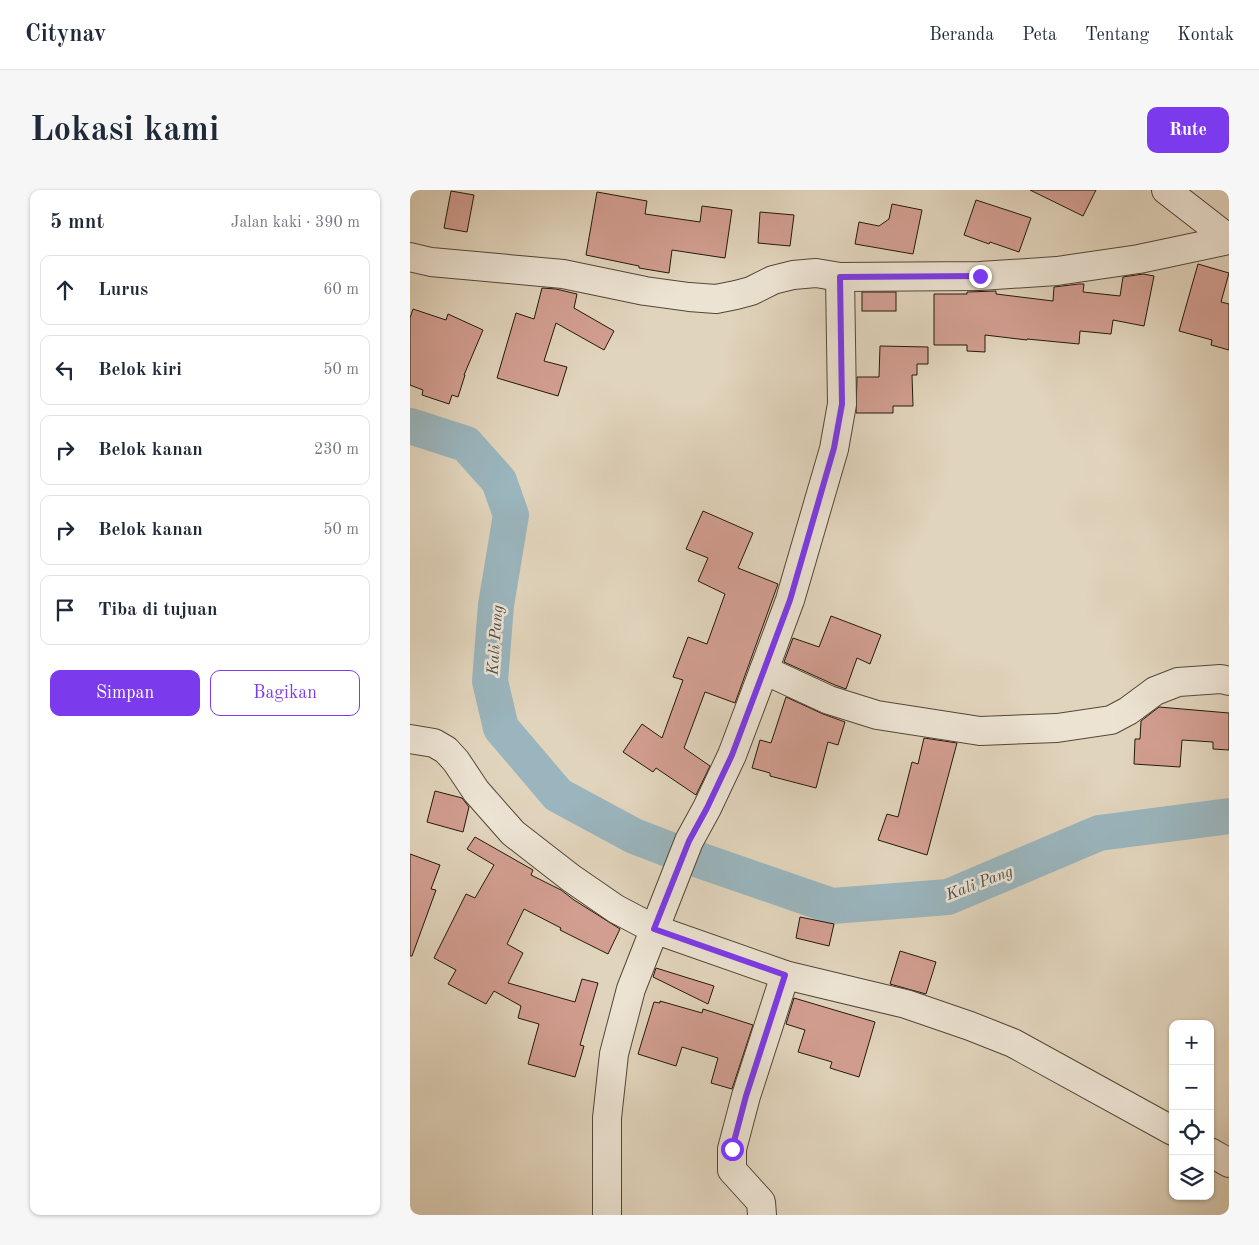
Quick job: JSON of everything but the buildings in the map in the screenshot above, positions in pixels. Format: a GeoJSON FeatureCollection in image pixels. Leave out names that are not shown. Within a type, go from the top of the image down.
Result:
{"type":"FeatureCollection","features":[{"type":"Feature","properties":{"kind":"street"},"geometry":{"type":"LineString","coordinates":[[1166,190],[1229,240]]}},
{"type":"Feature","properties":{"kind":"street"},"geometry":{"type":"LineString","coordinates":[[410,257],[440,263],[563,274],[644,290],[716,299],[744,293],[773,280],[793,275],[816,273],[840,277],[980,276],[1057,271],[1140,259],[1229,240]]}},
{"type":"Feature","properties":{"kind":"street"},"geometry":{"type":"LineString","coordinates":[[607,1215],[607,1118],[614,1054],[631,989],[689,841],[732,755],[764,670],[790,600],[834,448],[842,404],[840,277]]}},
{"type":"Feature","properties":{"kind":"street"},"geometry":{"type":"LineString","coordinates":[[764,670],[829,700],[877,715],[980,731],[1057,728],[1111,720],[1128,711],[1154,691],[1178,682],[1229,680]]}},
{"type":"Feature","properties":{"kind":"street"},"geometry":{"type":"LineString","coordinates":[[410,739],[434,743],[446,750],[456,761],[476,791],[513,832],[571,878],[616,909],[654,929],[785,975],[906,1004],[970,1026],[1013,1043],[1169,1129]]}},
{"type":"Feature","properties":{"kind":"street"},"geometry":{"type":"LineString","coordinates":[[762,1215],[762,1202],[732,1170],[732,1149],[746,1096],[785,975]]}},
{"type":"Feature","properties":{"kind":"street"},"geometry":{"type":"LineString","coordinates":[[1214,1154],[1229,1163]]}},
{"type":"Feature","properties":{"kind":"waterway","name":"Kali Pang"},"geometry":{"type":"LineString","coordinates":[[410,426],[466,444],[499,481],[511,515],[496,605],[490,681],[501,728],[558,795],[634,836],[668,849]]}},
{"type":"Feature","properties":{"kind":"waterway","name":"Kali Pang"},"geometry":{"type":"LineString","coordinates":[[699,860],[832,906],[948,897],[1099,833],[1229,816]]}},
{"type":"Feature","properties":{"kind":"route"},"geometry":{"type":"LineString","coordinates":[[732,1149],[746,1096],[785,975],[654,929],[689,841],[732,755],[764,670],[790,600],[834,448],[842,404],[840,277],[980,276]]}}]}
